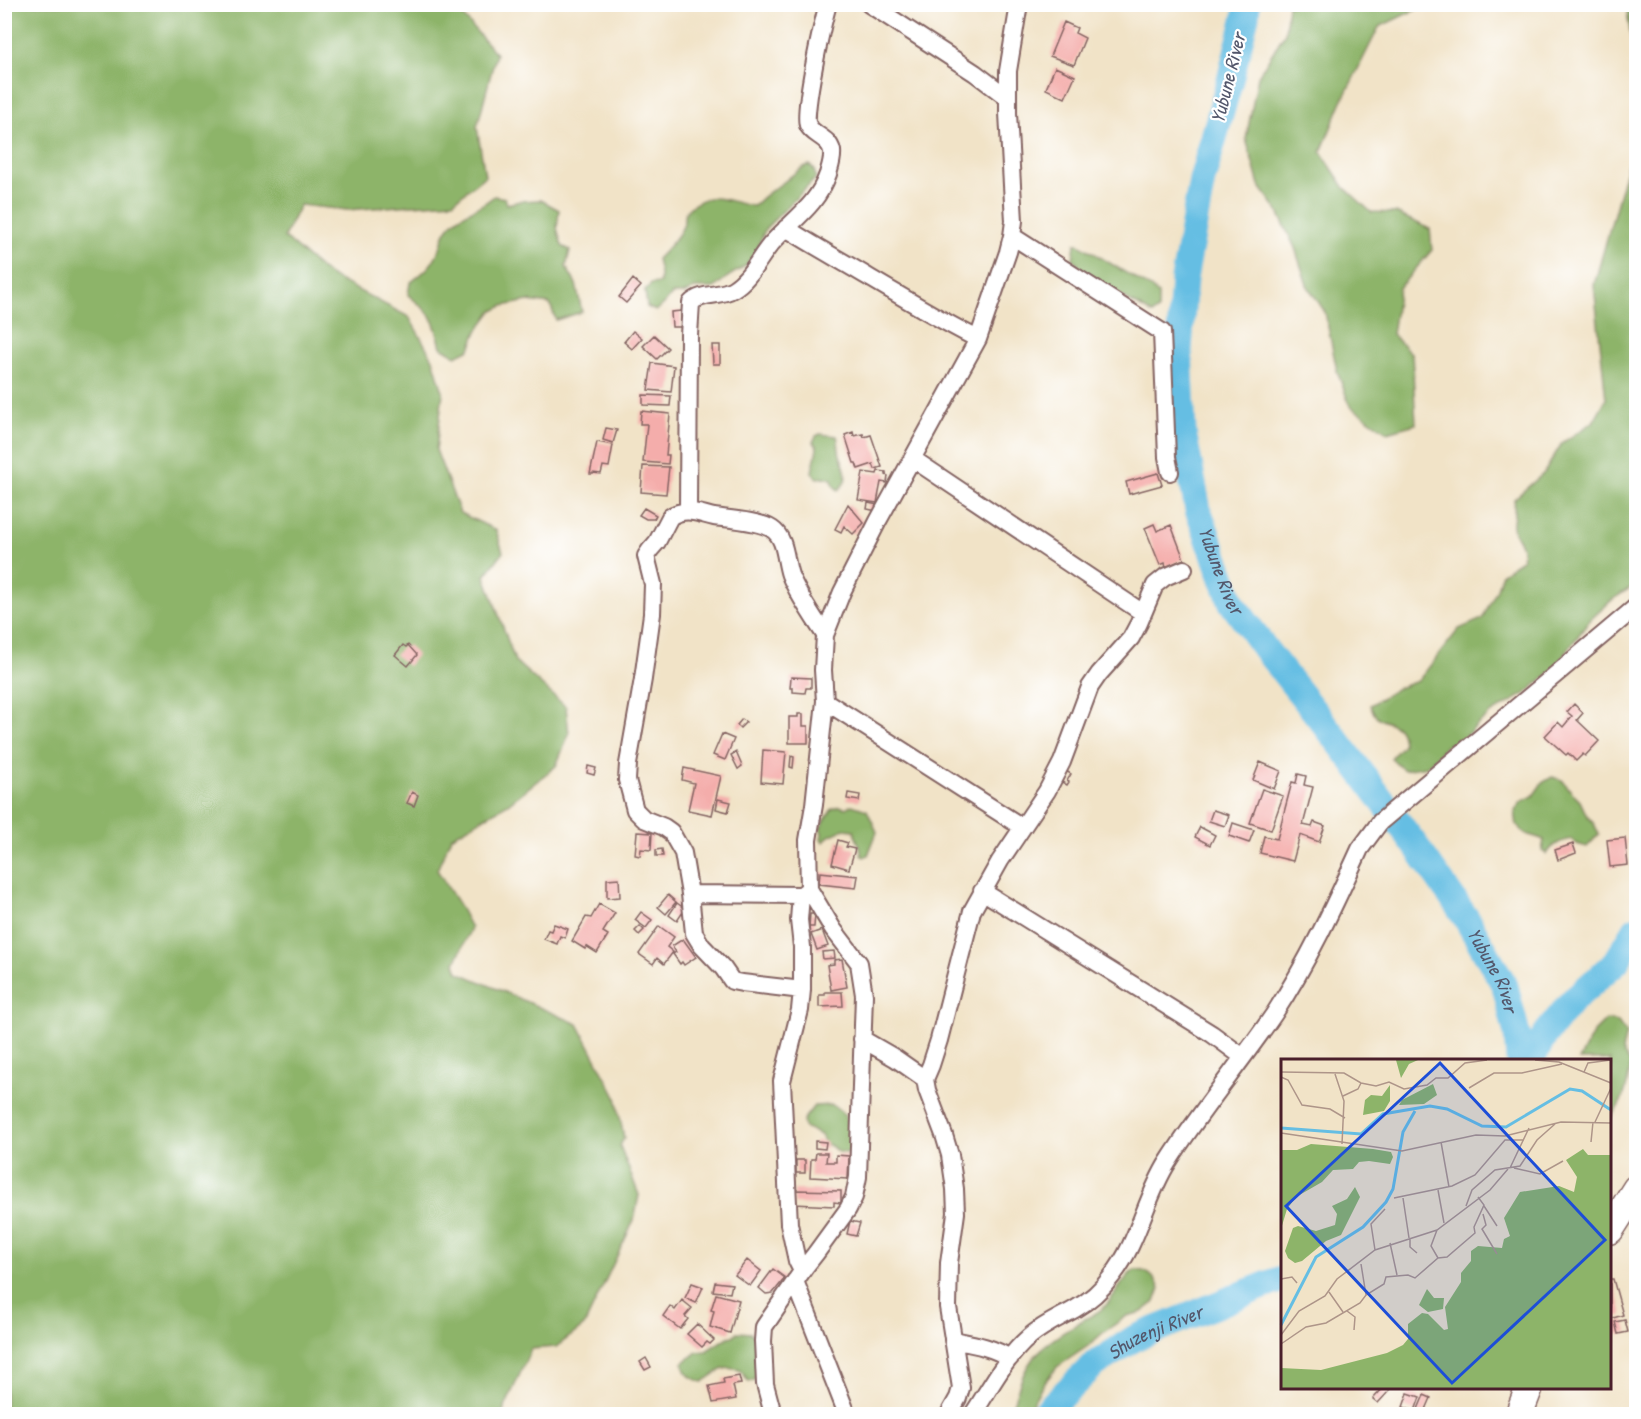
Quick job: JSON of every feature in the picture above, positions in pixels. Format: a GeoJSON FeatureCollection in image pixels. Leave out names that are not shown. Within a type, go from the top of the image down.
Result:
{"type":"FeatureCollection","features":[{"type":"Feature","properties":{"kind":"main road"},"geometry":{"type":"LineString","coordinates":[[1611,1228],[1636,1190]]}},
{"type":"Feature","properties":{"kind":"main road"},"geometry":{"type":"LineString","coordinates":[[1521,1414],[1529,1389]]}},
{"type":"Feature","properties":{"kind":"street"},"geometry":{"type":"LineString","coordinates":[[688,510],[691,303],[700,298],[731,290],[741,283],[771,244],[806,211],[824,186],[832,159],[831,149],[827,142],[806,122],[811,82],[828,4]]}},
{"type":"Feature","properties":{"kind":"street"},"geometry":{"type":"LineString","coordinates":[[869,4],[975,72],[1008,98]]}},
{"type":"Feature","properties":{"kind":"street"},"geometry":{"type":"LineString","coordinates":[[847,1414],[799,1276],[789,1224],[782,1081],[800,1010],[802,990],[802,947],[799,920],[805,892],[808,840],[817,783],[825,701],[823,670],[825,635],[832,614],[878,521],[978,339],[995,292],[1012,236],[1014,221],[1008,71],[1019,4]]}},
{"type":"Feature","properties":{"kind":"street"},"geometry":{"type":"LineString","coordinates":[[786,228],[818,249],[978,339]]}},
{"type":"Feature","properties":{"kind":"street"},"geometry":{"type":"LineString","coordinates":[[1012,236],[1162,332],[1167,457],[1170,472]]}},
{"type":"Feature","properties":{"kind":"street"},"geometry":{"type":"LineString","coordinates":[[913,459],[1143,613]]}},
{"type":"Feature","properties":{"kind":"street"},"geometry":{"type":"LineString","coordinates":[[802,990],[732,981],[693,933],[690,894],[683,853],[671,832],[644,819],[634,810],[627,780],[628,765],[652,614],[653,584],[646,556],[657,542],[670,517],[688,510],[765,525],[781,538],[790,574],[804,604],[825,635]]}},
{"type":"Feature","properties":{"kind":"street"},"geometry":{"type":"LineString","coordinates":[[949,1414],[961,1388],[948,1307],[948,1283],[956,1213],[955,1189],[950,1155],[925,1079],[932,1065],[939,1040],[972,911],[982,891],[1047,791],[1062,762],[1090,687],[1131,638],[1155,585],[1165,577],[1184,569]]}},
{"type":"Feature","properties":{"kind":"street"},"geometry":{"type":"LineString","coordinates":[[973,1414],[1010,1358],[1029,1337],[1050,1321],[1077,1308],[1108,1282],[1118,1268],[1132,1243],[1156,1181],[1192,1126],[1274,1013],[1302,968],[1360,849],[1380,822],[1636,607]]}},
{"type":"Feature","properties":{"kind":"street"},"geometry":{"type":"LineString","coordinates":[[825,701],[1022,827]]}},
{"type":"Feature","properties":{"kind":"street"},"geometry":{"type":"LineString","coordinates":[[982,891],[1212,1034],[1244,1057]]}},
{"type":"Feature","properties":{"kind":"street"},"geometry":{"type":"LineString","coordinates":[[690,894],[805,892]]}},
{"type":"Feature","properties":{"kind":"street"},"geometry":{"type":"LineString","coordinates":[[773,1414],[765,1384],[763,1341],[765,1327],[848,1209],[854,1197],[858,1177],[864,995],[859,963],[805,892]]}},
{"type":"Feature","properties":{"kind":"street"},"geometry":{"type":"LineString","coordinates":[[862,1039],[925,1079]]}},
{"type":"Feature","properties":{"kind":"street"},"geometry":{"type":"LineString","coordinates":[[953,1340],[981,1345],[999,1351],[1010,1358]]}},
{"type":"Feature","properties":{"kind":"green space"},"geometry":{"type":"Polygon","coordinates":[[[5,5],[449,5],[458,10],[496,54],[477,127],[485,176],[453,202],[347,210],[300,205],[284,237],[327,274],[409,317],[433,359],[443,392],[436,450],[460,513],[496,530],[503,552],[485,576],[515,661],[566,707],[569,734],[556,766],[508,804],[451,837],[437,870],[471,928],[455,963],[458,972],[578,1024],[616,1097],[624,1138],[620,1146],[639,1195],[634,1220],[584,1326],[556,1347],[531,1349],[502,1414],[5,1414],[5,5]]]}},
{"type":"Feature","properties":{"kind":"green space"},"geometry":{"type":"Polygon","coordinates":[[[1288,5],[1425,5],[1379,27],[1341,103],[1321,152],[1344,187],[1371,212],[1396,213],[1430,229],[1432,250],[1399,288],[1392,334],[1412,354],[1416,424],[1387,432],[1350,406],[1337,371],[1325,312],[1307,285],[1295,248],[1277,210],[1259,185],[1246,139],[1258,76],[1285,33],[1288,5]]]}},
{"type":"Feature","properties":{"kind":"green space"},"geometry":{"type":"Polygon","coordinates":[[[1626,5],[1636,5],[1636,71],[1626,5]]]}},
{"type":"Feature","properties":{"kind":"green space"},"geometry":{"type":"Polygon","coordinates":[[[1636,110],[1636,584],[1612,600],[1590,620],[1552,671],[1525,694],[1490,714],[1463,738],[1446,746],[1427,766],[1404,770],[1391,758],[1403,745],[1399,729],[1379,718],[1370,705],[1398,688],[1418,681],[1459,629],[1482,619],[1502,573],[1522,560],[1521,545],[1513,528],[1514,499],[1544,473],[1562,443],[1593,422],[1606,399],[1594,285],[1632,149],[1636,110]]]}},
{"type":"Feature","properties":{"kind":"green space"},"geometry":{"type":"Polygon","coordinates":[[[809,165],[814,169],[816,178],[766,228],[754,255],[745,266],[714,288],[696,288],[683,294],[672,294],[656,311],[647,307],[645,291],[651,284],[660,283],[657,259],[678,235],[684,224],[685,213],[690,207],[710,198],[754,206],[769,192],[809,165]]]}},
{"type":"Feature","properties":{"kind":"green space"},"geometry":{"type":"Polygon","coordinates":[[[494,196],[505,198],[507,204],[541,200],[559,210],[557,228],[562,246],[570,250],[566,267],[576,284],[582,312],[556,320],[550,304],[528,301],[503,306],[491,312],[477,331],[470,349],[456,356],[441,347],[431,317],[408,295],[410,283],[431,265],[445,233],[456,219],[494,196]]]}},
{"type":"Feature","properties":{"kind":"green space"},"geometry":{"type":"Polygon","coordinates":[[[1075,244],[1079,244],[1154,290],[1158,294],[1158,310],[1152,314],[1093,278],[1073,259],[1075,244]]]}},
{"type":"Feature","properties":{"kind":"green space"},"geometry":{"type":"Polygon","coordinates":[[[820,434],[837,436],[839,453],[846,474],[844,483],[838,490],[832,479],[817,478],[812,473],[817,446],[813,442],[820,434]]]}},
{"type":"Feature","properties":{"kind":"green space"},"geometry":{"type":"Polygon","coordinates":[[[1552,777],[1562,780],[1580,801],[1599,834],[1587,847],[1577,844],[1572,839],[1558,844],[1547,854],[1542,851],[1544,840],[1527,834],[1517,826],[1515,811],[1521,802],[1533,796],[1542,783],[1552,777]]]}},
{"type":"Feature","properties":{"kind":"green space"},"geometry":{"type":"Polygon","coordinates":[[[852,805],[867,810],[877,832],[868,855],[864,857],[861,855],[854,830],[844,829],[829,836],[824,842],[821,839],[820,828],[832,809],[852,805]]]}},
{"type":"Feature","properties":{"kind":"green space"},"geometry":{"type":"Polygon","coordinates":[[[1606,1020],[1618,1022],[1626,1033],[1622,1051],[1631,1064],[1625,1093],[1611,1117],[1611,1059],[1580,1059],[1594,1032],[1606,1020]]]}},
{"type":"Feature","properties":{"kind":"green space"},"geometry":{"type":"Polygon","coordinates":[[[832,1105],[843,1113],[850,1129],[853,1148],[847,1153],[838,1152],[825,1144],[821,1135],[804,1127],[803,1120],[814,1106],[832,1105]]]}},
{"type":"Feature","properties":{"kind":"green space"},"geometry":{"type":"Polygon","coordinates":[[[1135,1270],[1147,1273],[1158,1284],[1160,1288],[1155,1302],[1142,1312],[1127,1316],[1057,1367],[1044,1383],[1026,1414],[1009,1414],[1023,1376],[1035,1356],[1058,1336],[1101,1310],[1135,1270]]]}},
{"type":"Feature","properties":{"kind":"green space"},"geometry":{"type":"Polygon","coordinates":[[[737,1332],[751,1333],[754,1337],[757,1376],[754,1380],[749,1382],[740,1370],[728,1368],[703,1382],[687,1373],[683,1363],[697,1352],[706,1351],[737,1332]]]}},
{"type":"Feature","properties":{"kind":"building"},"geometry":{"type":"Polygon","coordinates":[[[1064,22],[1077,28],[1075,33],[1085,38],[1074,65],[1050,56],[1064,22]]]}},
{"type":"Feature","properties":{"kind":"building"},"geometry":{"type":"Polygon","coordinates":[[[1055,67],[1075,76],[1065,98],[1046,89],[1055,67]]]}},
{"type":"Feature","properties":{"kind":"building"},"geometry":{"type":"Polygon","coordinates":[[[633,279],[641,286],[626,303],[619,297],[633,279]]]}},
{"type":"Feature","properties":{"kind":"building"},"geometry":{"type":"Polygon","coordinates":[[[681,311],[681,327],[672,327],[671,312],[681,311]]]}},
{"type":"Feature","properties":{"kind":"building"},"geometry":{"type":"Polygon","coordinates":[[[633,331],[642,338],[632,349],[624,342],[633,331]]]}},
{"type":"Feature","properties":{"kind":"building"},"geometry":{"type":"Polygon","coordinates":[[[654,335],[668,348],[657,359],[643,346],[654,335]]]}},
{"type":"Feature","properties":{"kind":"building"},"geometry":{"type":"Polygon","coordinates":[[[712,345],[720,345],[720,364],[713,364],[712,345]]]}},
{"type":"Feature","properties":{"kind":"building"},"geometry":{"type":"Polygon","coordinates":[[[652,363],[674,366],[671,392],[648,390],[652,363]]]}},
{"type":"Feature","properties":{"kind":"building"},"geometry":{"type":"Polygon","coordinates":[[[643,395],[671,396],[670,406],[643,405],[643,395]]]}},
{"type":"Feature","properties":{"kind":"building"},"geometry":{"type":"Polygon","coordinates":[[[641,411],[670,414],[666,455],[669,455],[668,464],[643,462],[647,424],[640,424],[641,411]]]}},
{"type":"Feature","properties":{"kind":"building"},"geometry":{"type":"Polygon","coordinates":[[[606,428],[617,430],[613,443],[603,440],[606,428]]]}},
{"type":"Feature","properties":{"kind":"building"},"geometry":{"type":"Polygon","coordinates":[[[853,432],[854,436],[871,435],[882,467],[875,469],[873,464],[858,469],[845,435],[853,432]]]}},
{"type":"Feature","properties":{"kind":"building"},"geometry":{"type":"Polygon","coordinates":[[[597,442],[613,445],[609,467],[603,466],[601,474],[590,474],[597,442]]]}},
{"type":"Feature","properties":{"kind":"building"},"geometry":{"type":"Polygon","coordinates":[[[643,466],[669,467],[666,494],[641,492],[643,466]]]}},
{"type":"Feature","properties":{"kind":"building"},"geometry":{"type":"Polygon","coordinates":[[[878,471],[886,472],[888,476],[887,483],[881,482],[877,503],[858,500],[863,472],[877,474],[878,471]]]}},
{"type":"Feature","properties":{"kind":"building"},"geometry":{"type":"Polygon","coordinates":[[[1158,473],[1162,485],[1129,494],[1126,482],[1158,473]]]}},
{"type":"Feature","properties":{"kind":"building"},"geometry":{"type":"Polygon","coordinates":[[[868,503],[878,505],[877,511],[867,509],[868,503]]]}},
{"type":"Feature","properties":{"kind":"building"},"geometry":{"type":"Polygon","coordinates":[[[848,504],[864,523],[853,534],[844,526],[841,532],[835,529],[848,504]]]}},
{"type":"Feature","properties":{"kind":"building"},"geometry":{"type":"Polygon","coordinates":[[[644,508],[656,515],[654,519],[646,519],[639,515],[644,508]]]}},
{"type":"Feature","properties":{"kind":"building"},"geometry":{"type":"Polygon","coordinates":[[[1154,524],[1157,531],[1171,525],[1184,559],[1166,567],[1165,563],[1160,565],[1145,528],[1154,524]]]}},
{"type":"Feature","properties":{"kind":"building"},"geometry":{"type":"Polygon","coordinates":[[[403,645],[406,647],[408,645],[417,655],[408,666],[395,655],[403,645]]]}},
{"type":"Feature","properties":{"kind":"building"},"geometry":{"type":"Polygon","coordinates":[[[791,677],[811,678],[811,688],[806,688],[805,693],[793,692],[793,688],[790,688],[791,677]]]}},
{"type":"Feature","properties":{"kind":"building"},"geometry":{"type":"Polygon","coordinates":[[[1574,704],[1583,713],[1577,720],[1599,741],[1585,756],[1583,754],[1576,761],[1545,736],[1558,722],[1563,727],[1572,716],[1567,712],[1574,704]]]}},
{"type":"Feature","properties":{"kind":"building"},"geometry":{"type":"Polygon","coordinates":[[[798,714],[803,714],[803,726],[808,726],[808,743],[789,743],[789,717],[798,717],[798,714]]]}},
{"type":"Feature","properties":{"kind":"building"},"geometry":{"type":"Polygon","coordinates":[[[742,719],[746,722],[740,728],[737,725],[742,719]]]}},
{"type":"Feature","properties":{"kind":"building"},"geometry":{"type":"Polygon","coordinates":[[[722,734],[734,739],[725,760],[713,755],[722,734]]]}},
{"type":"Feature","properties":{"kind":"building"},"geometry":{"type":"Polygon","coordinates":[[[763,750],[786,752],[783,784],[761,782],[763,750]]]}},
{"type":"Feature","properties":{"kind":"building"},"geometry":{"type":"Polygon","coordinates":[[[736,752],[742,766],[738,769],[731,755],[736,752]]]}},
{"type":"Feature","properties":{"kind":"building"},"geometry":{"type":"Polygon","coordinates":[[[791,756],[794,757],[793,768],[790,767],[791,756]]]}},
{"type":"Feature","properties":{"kind":"building"},"geometry":{"type":"Polygon","coordinates":[[[1260,762],[1281,771],[1274,789],[1253,780],[1260,762]]]}},
{"type":"Feature","properties":{"kind":"building"},"geometry":{"type":"Polygon","coordinates":[[[588,766],[596,768],[594,775],[587,773],[588,766]]]}},
{"type":"Feature","properties":{"kind":"building"},"geometry":{"type":"Polygon","coordinates":[[[684,768],[721,776],[712,815],[688,810],[694,783],[682,780],[684,768]]]}},
{"type":"Feature","properties":{"kind":"building"},"geometry":{"type":"Polygon","coordinates":[[[1066,771],[1071,774],[1067,785],[1060,781],[1066,771]]]}},
{"type":"Feature","properties":{"kind":"building"},"geometry":{"type":"Polygon","coordinates":[[[1298,774],[1306,776],[1304,785],[1313,787],[1303,825],[1312,827],[1314,822],[1325,826],[1319,842],[1300,835],[1293,861],[1260,853],[1264,836],[1277,839],[1292,782],[1296,783],[1298,774]]]}},
{"type":"Feature","properties":{"kind":"building"},"geometry":{"type":"Polygon","coordinates":[[[1262,789],[1283,796],[1271,830],[1250,823],[1262,789]]]}},
{"type":"Feature","properties":{"kind":"building"},"geometry":{"type":"Polygon","coordinates":[[[412,792],[418,795],[414,806],[407,803],[412,792]]]}},
{"type":"Feature","properties":{"kind":"building"},"geometry":{"type":"Polygon","coordinates":[[[848,793],[860,795],[859,801],[847,799],[848,793]]]}},
{"type":"Feature","properties":{"kind":"building"},"geometry":{"type":"Polygon","coordinates":[[[718,799],[731,802],[728,812],[716,809],[718,799]]]}},
{"type":"Feature","properties":{"kind":"building"},"geometry":{"type":"Polygon","coordinates":[[[1213,810],[1229,815],[1225,826],[1209,821],[1213,810]]]}},
{"type":"Feature","properties":{"kind":"building"},"geometry":{"type":"Polygon","coordinates":[[[1233,823],[1254,830],[1249,843],[1229,836],[1233,823]]]}},
{"type":"Feature","properties":{"kind":"building"},"geometry":{"type":"Polygon","coordinates":[[[1200,827],[1215,835],[1210,845],[1195,837],[1200,827]]]}},
{"type":"Feature","properties":{"kind":"building"},"geometry":{"type":"Polygon","coordinates":[[[637,832],[652,833],[651,850],[641,849],[640,856],[635,855],[637,832]]]}},
{"type":"Feature","properties":{"kind":"building"},"geometry":{"type":"Polygon","coordinates":[[[1625,838],[1628,865],[1610,867],[1607,840],[1625,838]]]}},
{"type":"Feature","properties":{"kind":"building"},"geometry":{"type":"Polygon","coordinates":[[[838,840],[848,843],[846,847],[855,849],[849,869],[832,864],[838,840]]]}},
{"type":"Feature","properties":{"kind":"building"},"geometry":{"type":"Polygon","coordinates":[[[1573,844],[1576,853],[1558,860],[1555,850],[1573,844]]]}},
{"type":"Feature","properties":{"kind":"building"},"geometry":{"type":"Polygon","coordinates":[[[662,849],[663,856],[656,856],[656,850],[662,849]]]}},
{"type":"Feature","properties":{"kind":"building"},"geometry":{"type":"Polygon","coordinates":[[[820,872],[858,876],[856,888],[819,884],[820,872]]]}},
{"type":"Feature","properties":{"kind":"building"},"geometry":{"type":"Polygon","coordinates":[[[619,878],[620,897],[607,898],[607,879],[619,878]]]}},
{"type":"Feature","properties":{"kind":"building"},"geometry":{"type":"Polygon","coordinates":[[[668,895],[676,902],[666,914],[658,907],[668,895]]]}},
{"type":"Feature","properties":{"kind":"building"},"geometry":{"type":"Polygon","coordinates":[[[677,903],[685,909],[677,921],[669,915],[677,903]]]}},
{"type":"Feature","properties":{"kind":"building"},"geometry":{"type":"Polygon","coordinates":[[[599,904],[615,913],[603,932],[608,935],[597,953],[572,941],[586,917],[591,918],[599,904]]]}},
{"type":"Feature","properties":{"kind":"building"},"geometry":{"type":"Polygon","coordinates":[[[641,912],[652,920],[646,928],[635,920],[641,912]]]}},
{"type":"Feature","properties":{"kind":"building"},"geometry":{"type":"Polygon","coordinates":[[[810,914],[815,914],[814,927],[809,927],[810,914]]]}},
{"type":"Feature","properties":{"kind":"building"},"geometry":{"type":"Polygon","coordinates":[[[554,924],[568,929],[565,938],[560,936],[557,944],[544,939],[554,924]]]}},
{"type":"Feature","properties":{"kind":"building"},"geometry":{"type":"Polygon","coordinates":[[[640,926],[644,930],[639,935],[635,931],[640,926]]]}},
{"type":"Feature","properties":{"kind":"building"},"geometry":{"type":"Polygon","coordinates":[[[659,926],[674,937],[667,947],[673,952],[664,964],[657,958],[653,964],[639,954],[659,926]]]}},
{"type":"Feature","properties":{"kind":"building"},"geometry":{"type":"Polygon","coordinates":[[[822,930],[828,946],[817,950],[811,934],[822,930]]]}},
{"type":"Feature","properties":{"kind":"building"},"geometry":{"type":"Polygon","coordinates":[[[683,939],[696,957],[684,965],[682,962],[680,964],[673,954],[676,952],[672,946],[683,939]]]}},
{"type":"Feature","properties":{"kind":"building"},"geometry":{"type":"Polygon","coordinates":[[[834,951],[835,958],[823,959],[822,952],[834,951]]]}},
{"type":"Feature","properties":{"kind":"building"},"geometry":{"type":"Polygon","coordinates":[[[842,959],[847,987],[831,990],[827,965],[834,964],[834,960],[842,959]]]}},
{"type":"Feature","properties":{"kind":"building"},"geometry":{"type":"Polygon","coordinates":[[[825,992],[842,992],[843,1006],[819,1007],[819,995],[825,995],[825,992]]]}},
{"type":"Feature","properties":{"kind":"building"},"geometry":{"type":"Polygon","coordinates":[[[815,1141],[826,1142],[825,1149],[815,1148],[815,1141]]]}},
{"type":"Feature","properties":{"kind":"building"},"geometry":{"type":"Polygon","coordinates":[[[816,1153],[827,1153],[826,1162],[836,1162],[836,1155],[849,1156],[848,1179],[810,1177],[811,1159],[815,1159],[816,1153]]]}},
{"type":"Feature","properties":{"kind":"building"},"geometry":{"type":"Polygon","coordinates":[[[796,1160],[805,1160],[805,1173],[796,1173],[796,1160]]]}},
{"type":"Feature","properties":{"kind":"building"},"geometry":{"type":"Polygon","coordinates":[[[794,1190],[841,1191],[841,1203],[834,1202],[834,1206],[794,1204],[794,1190]]]}},
{"type":"Feature","properties":{"kind":"building"},"geometry":{"type":"Polygon","coordinates":[[[850,1221],[860,1223],[856,1236],[847,1234],[850,1221]]]}},
{"type":"Feature","properties":{"kind":"building"},"geometry":{"type":"Polygon","coordinates":[[[747,1260],[761,1271],[750,1286],[735,1275],[747,1260]]]}},
{"type":"Feature","properties":{"kind":"building"},"geometry":{"type":"Polygon","coordinates":[[[773,1269],[785,1278],[773,1293],[766,1294],[759,1288],[773,1269]]]}},
{"type":"Feature","properties":{"kind":"building"},"geometry":{"type":"Polygon","coordinates":[[[1611,1279],[1613,1279],[1623,1315],[1611,1319],[1611,1279]]]}},
{"type":"Feature","properties":{"kind":"building"},"geometry":{"type":"Polygon","coordinates":[[[715,1282],[732,1284],[730,1293],[713,1291],[715,1282]]]}},
{"type":"Feature","properties":{"kind":"building"},"geometry":{"type":"Polygon","coordinates":[[[692,1283],[703,1287],[696,1303],[685,1298],[692,1283]]]}},
{"type":"Feature","properties":{"kind":"building"},"geometry":{"type":"Polygon","coordinates":[[[716,1294],[739,1300],[730,1333],[710,1327],[714,1311],[711,1310],[716,1294]]]}},
{"type":"Feature","properties":{"kind":"building"},"geometry":{"type":"Polygon","coordinates":[[[682,1300],[692,1308],[685,1316],[688,1319],[680,1329],[663,1316],[670,1306],[675,1310],[682,1300]]]}},
{"type":"Feature","properties":{"kind":"building"},"geometry":{"type":"Polygon","coordinates":[[[1625,1320],[1628,1332],[1618,1334],[1615,1322],[1625,1320]]]}},
{"type":"Feature","properties":{"kind":"building"},"geometry":{"type":"Polygon","coordinates":[[[697,1324],[714,1340],[710,1344],[707,1342],[702,1347],[687,1334],[697,1324]]]}},
{"type":"Feature","properties":{"kind":"building"},"geometry":{"type":"Polygon","coordinates":[[[646,1358],[651,1367],[645,1370],[640,1362],[646,1358]]]}},
{"type":"Feature","properties":{"kind":"building"},"geometry":{"type":"Polygon","coordinates":[[[739,1376],[741,1384],[733,1385],[736,1399],[713,1403],[709,1386],[724,1383],[723,1379],[739,1376]]]}},
{"type":"Feature","properties":{"kind":"building"},"geometry":{"type":"Polygon","coordinates":[[[1382,1389],[1390,1390],[1378,1403],[1373,1399],[1382,1389]]]}},
{"type":"Feature","properties":{"kind":"building"},"geometry":{"type":"Polygon","coordinates":[[[1408,1393],[1420,1397],[1415,1411],[1403,1407],[1408,1393]]]}},
{"type":"Feature","properties":{"kind":"building"},"geometry":{"type":"Polygon","coordinates":[[[1424,1395],[1431,1398],[1424,1414],[1416,1414],[1424,1395]]]}},
{"type":"Feature","properties":{"kind":"building"},"geometry":{"type":"Polygon","coordinates":[[[641,1410],[656,1413],[656,1414],[641,1414],[641,1410]]]}},
{"type":"Feature","properties":{"kind":"waterway","name":"Yubune River"},"geometry":{"type":"LineString","coordinates":[[1247,4],[1231,76],[1202,180],[1184,279],[1179,350],[1183,432],[1198,510],[1232,603],[1416,846],[1466,918],[1505,986],[1517,1034],[1519,1059]]}},
{"type":"Feature","properties":{"kind":"waterway"},"geometry":{"type":"LineString","coordinates":[[1532,1059],[1545,1035],[1571,1002],[1616,962],[1636,929]]}},
{"type":"Feature","properties":{"kind":"waterway","name":"Shuzenji River"},"geometry":{"type":"LineString","coordinates":[[1044,1414],[1094,1365],[1135,1338],[1281,1279]]}}]}
